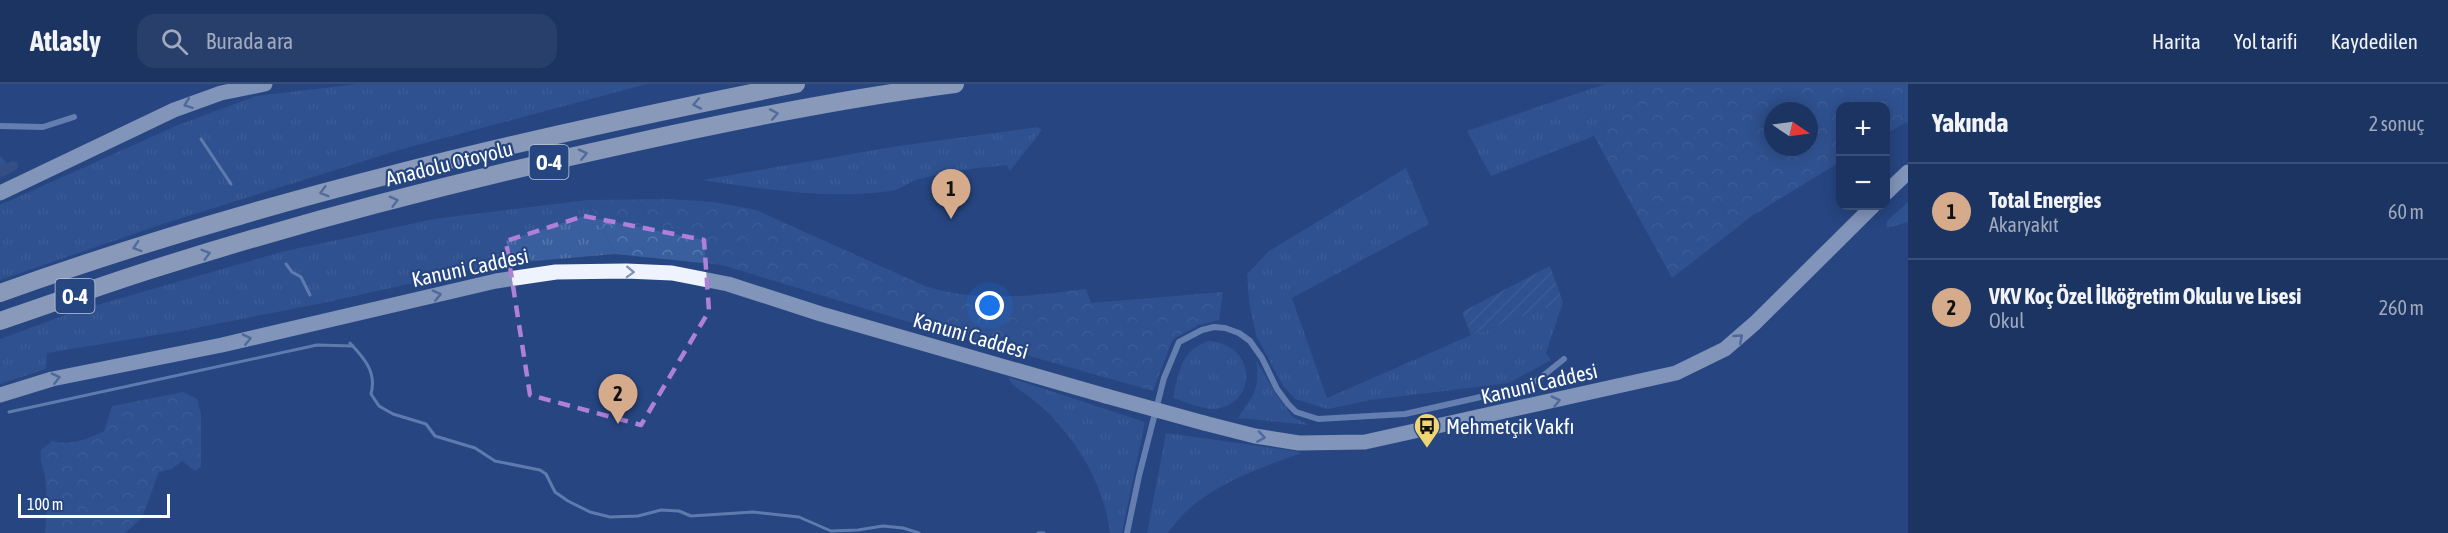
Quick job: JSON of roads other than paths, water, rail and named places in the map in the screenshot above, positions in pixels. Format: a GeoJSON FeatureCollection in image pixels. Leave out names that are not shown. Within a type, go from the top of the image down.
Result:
{"type":"FeatureCollection","features":[{"type":"Feature","properties":{"kind":"highway","name":"Anadolu Otoyolu"},"geometry":{"type":"LineString","coordinates":[[0,293],[156,240],[359,181],[609,122],[796,84]]}},
{"type":"Feature","properties":{"kind":"highway","name":"Anadolu Otoyolu"},"geometry":{"type":"LineString","coordinates":[[0,321],[150,270],[317,221],[484,177],[718,124],[812,106],[955,84]]}},
{"type":"Feature","properties":{"kind":"main road"},"geometry":{"type":"LineString","coordinates":[[0,193],[174,110],[221,93],[265,84]]}},
{"type":"Feature","properties":{"kind":"main road"},"geometry":{"type":"LineString","coordinates":[[1890,189],[1908,172]]}},
{"type":"Feature","properties":{"kind":"main road","name":"Kanuni Caddesi"},"geometry":{"type":"LineString","coordinates":[[0,394],[51,379],[222,345],[496,281],[556,272],[626,271],[672,273],[728,284],[821,314],[1106,396],[1255,436],[1299,443],[1365,442],[1676,373],[1725,349],[1755,323],[1869,210]]}},
{"type":"Feature","properties":{"kind":"street"},"geometry":{"type":"LineString","coordinates":[[0,126],[43,127],[74,117]]}},
{"type":"Feature","properties":{"kind":"street"},"geometry":{"type":"LineString","coordinates":[[1127,533],[1164,378],[1179,342],[1202,330],[1214,327],[1226,328],[1250,341],[1288,404],[1296,412],[1318,419],[1405,414],[1525,387],[1564,359]]}},
{"type":"Feature","properties":{"kind":"waterway"},"geometry":{"type":"LineString","coordinates":[[201,139],[231,184]]}},
{"type":"Feature","properties":{"kind":"waterway"},"geometry":{"type":"LineString","coordinates":[[0,172],[13,166]]}},
{"type":"Feature","properties":{"kind":"waterway"},"geometry":{"type":"LineString","coordinates":[[286,264],[292,272],[301,277],[310,295]]}},
{"type":"Feature","properties":{"kind":"waterway"},"geometry":{"type":"LineString","coordinates":[[350,343],[371,372],[371,394],[379,406],[393,414],[426,424],[435,436],[475,448],[495,461],[540,470],[546,474],[555,492],[590,512],[610,517],[638,516],[661,510],[679,511],[691,516],[753,512],[799,517],[831,531],[883,526],[903,528],[919,533]]}},
{"type":"Feature","properties":{"kind":"waterway"},"geometry":{"type":"LineString","coordinates":[[9,412],[317,345],[353,346]]}},
{"type":"Feature","properties":{"kind":"waterway"},"geometry":{"type":"LineString","coordinates":[[1038,533],[1044,533]]}},
{"type":"Feature","properties":{"kind":"place","name":"Total Energies"},"geometry":{"type":"Point","coordinates":[951,219]}},
{"type":"Feature","properties":{"kind":"place","name":"VKV Koç Özel İlköğretim Okulu ve Lisesi"},"geometry":{"type":"Point","coordinates":[618,424]}},
{"type":"Feature","properties":{"kind":"place","name":"Mehmetçik Vakfı"},"geometry":{"type":"Point","coordinates":[1427,449]}}]}
